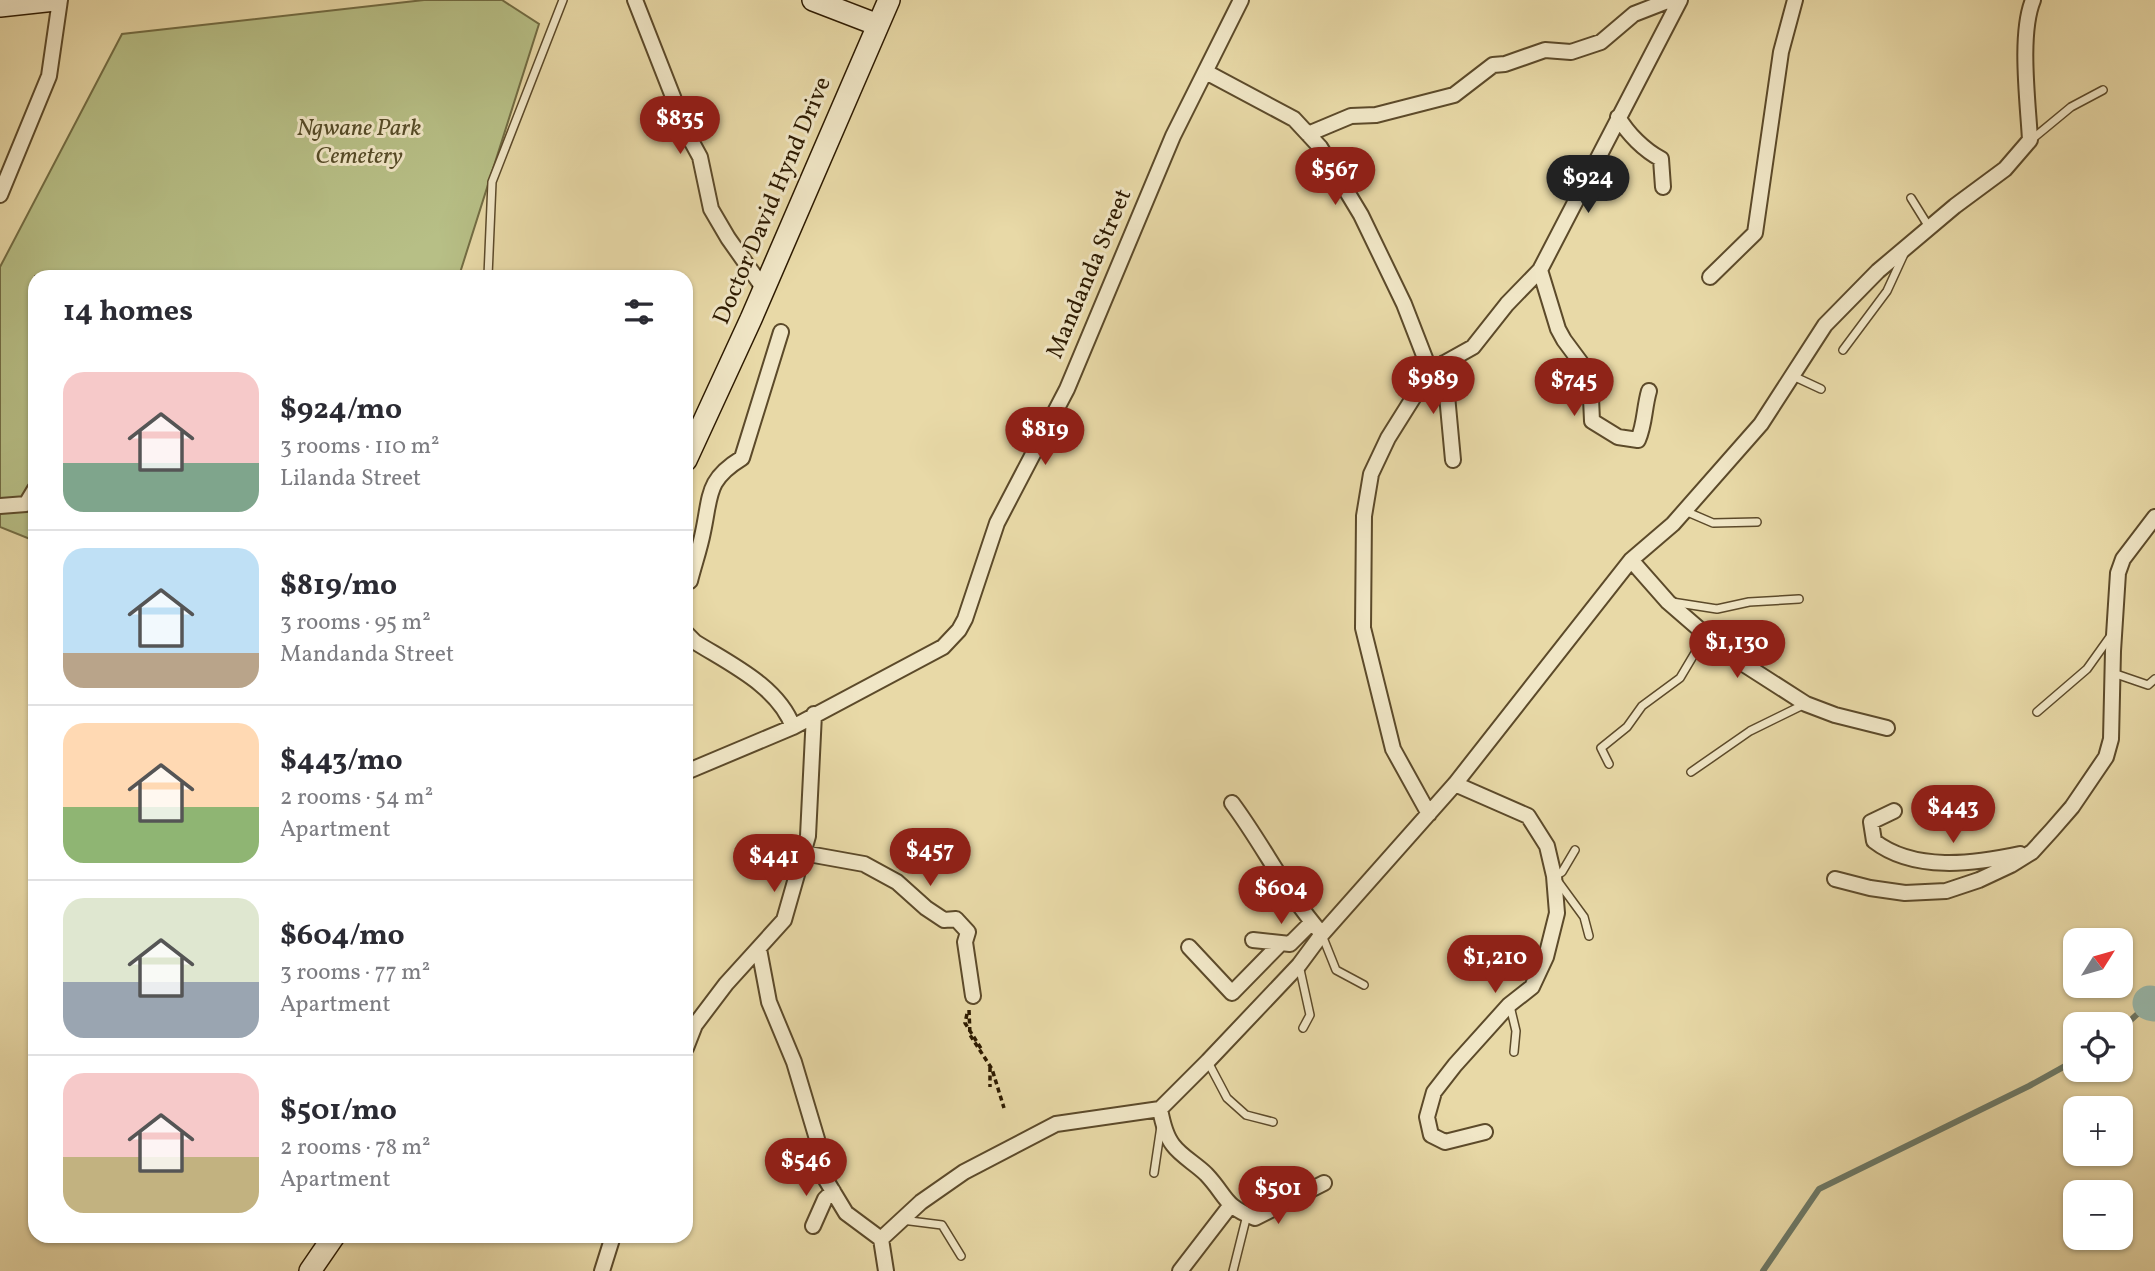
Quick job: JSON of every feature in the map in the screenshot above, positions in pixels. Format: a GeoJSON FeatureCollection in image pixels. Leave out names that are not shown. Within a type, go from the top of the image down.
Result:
{"type":"FeatureCollection","features":[{"type":"Feature","properties":{"kind":"main road"},"geometry":{"type":"LineString","coordinates":[[0,6],[55,0]]}},
{"type":"Feature","properties":{"kind":"main road"},"geometry":{"type":"LineString","coordinates":[[813,0],[878,25]]}},
{"type":"Feature","properties":{"kind":"main road","name":"Doctor David Hynd Drive"},"geometry":{"type":"LineString","coordinates":[[693,445],[764,289],[889,0]]}},
{"type":"Feature","properties":{"kind":"main road"},"geometry":{"type":"LineString","coordinates":[[310,1271],[329,1243]]}},
{"type":"Feature","properties":{"kind":"street"},"geometry":{"type":"LineString","coordinates":[[0,195],[49,76],[60,0]]}},
{"type":"Feature","properties":{"kind":"street"},"geometry":{"type":"LineString","coordinates":[[635,0],[688,135],[700,157],[711,209],[764,289]]}},
{"type":"Feature","properties":{"kind":"street","name":"Mandanda Street"},"geometry":{"type":"LineString","coordinates":[[693,769],[793,727],[943,647],[959,630],[997,523],[1067,389],[1173,136],[1241,0]]}},
{"type":"Feature","properties":{"kind":"street"},"geometry":{"type":"LineString","coordinates":[[1308,134],[1351,116],[1376,115],[1454,95],[1493,65],[1545,51],[1572,52],[1601,42],[1634,14],[1670,0]]}},
{"type":"Feature","properties":{"kind":"street"},"geometry":{"type":"LineString","coordinates":[[1429,814],[1393,748],[1363,628],[1364,516],[1371,474],[1388,438],[1430,371],[1473,347],[1507,304],[1540,270],[1680,0]]}},
{"type":"Feature","properties":{"kind":"street"},"geometry":{"type":"LineString","coordinates":[[1710,277],[1755,233],[1780,52],[1795,0]]}},
{"type":"Feature","properties":{"kind":"street"},"geometry":{"type":"LineString","coordinates":[[881,1239],[921,1202],[964,1171],[1056,1124],[1161,1115],[1299,965],[1322,934],[1455,784],[1631,560],[1685,511],[1761,424],[1825,325],[1878,271],[2005,169],[2030,140],[2025,69],[2029,10],[2033,0]]}},
{"type":"Feature","properties":{"kind":"street"},"geometry":{"type":"LineString","coordinates":[[1206,72],[1294,119],[1320,147],[1360,215],[1404,304],[1430,371]]}},
{"type":"Feature","properties":{"kind":"street"},"geometry":{"type":"LineString","coordinates":[[1618,117],[1625,129],[1651,154],[1661,159],[1663,187]]}},
{"type":"Feature","properties":{"kind":"street"},"geometry":{"type":"LineString","coordinates":[[1540,270],[1558,329],[1590,375],[1592,421],[1618,437],[1639,440],[1649,391]]}},
{"type":"Feature","properties":{"kind":"street"},"geometry":{"type":"LineString","coordinates":[[693,570],[703,533],[709,490],[726,468],[742,458],[781,332]]}},
{"type":"Feature","properties":{"kind":"street"},"geometry":{"type":"LineString","coordinates":[[1444,363],[1453,460]]}},
{"type":"Feature","properties":{"kind":"street"},"geometry":{"type":"LineString","coordinates":[[0,506],[26,504],[28,501]]}},
{"type":"Feature","properties":{"kind":"street"},"geometry":{"type":"LineString","coordinates":[[1835,879],[1905,893],[1946,891],[1979,880],[2032,852],[2072,807],[2106,757],[2111,739],[2118,573],[2123,559],[2155,517]]}},
{"type":"Feature","properties":{"kind":"street"},"geometry":{"type":"LineString","coordinates":[[1631,560],[1668,602],[1705,636],[1806,704],[1835,715],[1887,728]]}},
{"type":"Feature","properties":{"kind":"street"},"geometry":{"type":"LineString","coordinates":[[693,640],[760,684],[790,717],[793,727]]}},
{"type":"Feature","properties":{"kind":"street"},"geometry":{"type":"LineString","coordinates":[[693,1031],[726,984],[784,920],[808,836],[814,714]]}},
{"type":"Feature","properties":{"kind":"street"},"geometry":{"type":"LineString","coordinates":[[1455,784],[1528,816],[1547,846],[1554,876],[1557,914],[1546,957],[1532,987],[1509,1005],[1455,1065],[1434,1092],[1427,1117],[1432,1135],[1444,1142],[1485,1132]]}},
{"type":"Feature","properties":{"kind":"street"},"geometry":{"type":"LineString","coordinates":[[1232,803],[1276,873],[1311,923],[1322,934]]}},
{"type":"Feature","properties":{"kind":"street"},"geometry":{"type":"LineString","coordinates":[[1894,811],[1871,822],[1874,841],[1888,852],[1921,860],[1957,863],[1982,862],[2032,852]]}},
{"type":"Feature","properties":{"kind":"street"},"geometry":{"type":"LineString","coordinates":[[803,853],[864,864],[897,882],[944,920],[956,919],[968,932],[965,942],[971,1002]]}},
{"type":"Feature","properties":{"kind":"street"},"geometry":{"type":"LineString","coordinates":[[1253,940],[1290,944],[1311,923]]}},
{"type":"Feature","properties":{"kind":"street"},"geometry":{"type":"LineString","coordinates":[[1189,947],[1232,993],[1281,943]]}},
{"type":"Feature","properties":{"kind":"street"},"geometry":{"type":"LineString","coordinates":[[759,949],[769,1002],[794,1062],[817,1139],[823,1175],[846,1213],[881,1239],[886,1271]]}},
{"type":"Feature","properties":{"kind":"street"},"geometry":{"type":"LineString","coordinates":[[1161,1115],[1172,1145],[1206,1174],[1230,1206],[1247,1214],[1255,1217],[1324,1183]]}},
{"type":"Feature","properties":{"kind":"street"},"geometry":{"type":"LineString","coordinates":[[813,1226],[825,1199],[833,1191]]}},
{"type":"Feature","properties":{"kind":"street"},"geometry":{"type":"LineString","coordinates":[[1181,1270],[1230,1206]]}},
{"type":"Feature","properties":{"kind":"street"},"geometry":{"type":"LineString","coordinates":[[603,1271],[611,1243]]}},
{"type":"Feature","properties":{"kind":"lane"},"geometry":{"type":"LineString","coordinates":[[488,270],[492,182],[564,0]]}},
{"type":"Feature","properties":{"kind":"lane"},"geometry":{"type":"LineString","coordinates":[[2030,140],[2071,107],[2103,90]]}},
{"type":"Feature","properties":{"kind":"lane"},"geometry":{"type":"LineString","coordinates":[[1911,198],[1930,228]]}},
{"type":"Feature","properties":{"kind":"lane"},"geometry":{"type":"LineString","coordinates":[[1843,350],[1887,291],[1907,247]]}},
{"type":"Feature","properties":{"kind":"lane"},"geometry":{"type":"LineString","coordinates":[[1792,376],[1821,389]]}},
{"type":"Feature","properties":{"kind":"lane"},"geometry":{"type":"LineString","coordinates":[[1685,511],[1713,523],[1757,522]]}},
{"type":"Feature","properties":{"kind":"lane"},"geometry":{"type":"LineString","coordinates":[[1668,602],[1717,609],[1749,602],[1799,599]]}},
{"type":"Feature","properties":{"kind":"lane"},"geometry":{"type":"LineString","coordinates":[[2037,712],[2087,669],[2114,630]]}},
{"type":"Feature","properties":{"kind":"lane"},"geometry":{"type":"LineString","coordinates":[[1609,764],[1601,748],[1627,727],[1642,706],[1680,678],[1705,636]]}},
{"type":"Feature","properties":{"kind":"lane"},"geometry":{"type":"LineString","coordinates":[[2112,673],[2148,685],[2155,679]]}},
{"type":"Feature","properties":{"kind":"lane"},"geometry":{"type":"LineString","coordinates":[[1691,772],[1750,731],[1806,704]]}},
{"type":"Feature","properties":{"kind":"lane"},"geometry":{"type":"LineString","coordinates":[[1575,850],[1562,872],[1554,876],[1584,917],[1589,936]]}},
{"type":"Feature","properties":{"kind":"lane"},"geometry":{"type":"LineString","coordinates":[[1322,934],[1336,970],[1364,985]]}},
{"type":"Feature","properties":{"kind":"lane"},"geometry":{"type":"LineString","coordinates":[[1299,965],[1310,1015],[1303,1028]]}},
{"type":"Feature","properties":{"kind":"lane"},"geometry":{"type":"LineString","coordinates":[[1509,1005],[1516,1031],[1514,1052]]}},
{"type":"Feature","properties":{"kind":"lane"},"geometry":{"type":"LineString","coordinates":[[1208,1061],[1227,1098],[1246,1115],[1273,1122]]}},
{"type":"Feature","properties":{"kind":"lane"},"geometry":{"type":"LineString","coordinates":[[1154,1173],[1161,1115]]}},
{"type":"Feature","properties":{"kind":"lane"},"geometry":{"type":"LineString","coordinates":[[1233,1271],[1247,1214]]}},
{"type":"Feature","properties":{"kind":"lane"},"geometry":{"type":"LineString","coordinates":[[902,1219],[942,1225],[961,1256]]}},
{"type":"Feature","properties":{"kind":"path"},"geometry":{"type":"LineString","coordinates":[[971,1002],[965,1023],[978,1040],[990,1066],[990,1087]]}},
{"type":"Feature","properties":{"kind":"path"},"geometry":{"type":"LineString","coordinates":[[971,1002],[970,1035],[992,1069],[1004,1108]]}},
{"type":"Feature","properties":{"kind":"green space","name":"Ngwane Park Cemetery"},"geometry":{"type":"Polygon","coordinates":[[[424,0],[502,0],[539,24],[461,270],[28,270],[28,538],[0,527],[0,267],[122,34],[424,0]]]}},
{"type":"Feature","properties":{"kind":"waterway"},"geometry":{"type":"LineString","coordinates":[[2133,1018],[2155,998]]}},
{"type":"Feature","properties":{"kind":"waterway"},"geometry":{"type":"LineString","coordinates":[[2150,1003],[2155,1004]]}},
{"type":"Feature","properties":{"kind":"waterway"},"geometry":{"type":"LineString","coordinates":[[1763,1271],[1819,1189],[2063,1067]]}}]}
